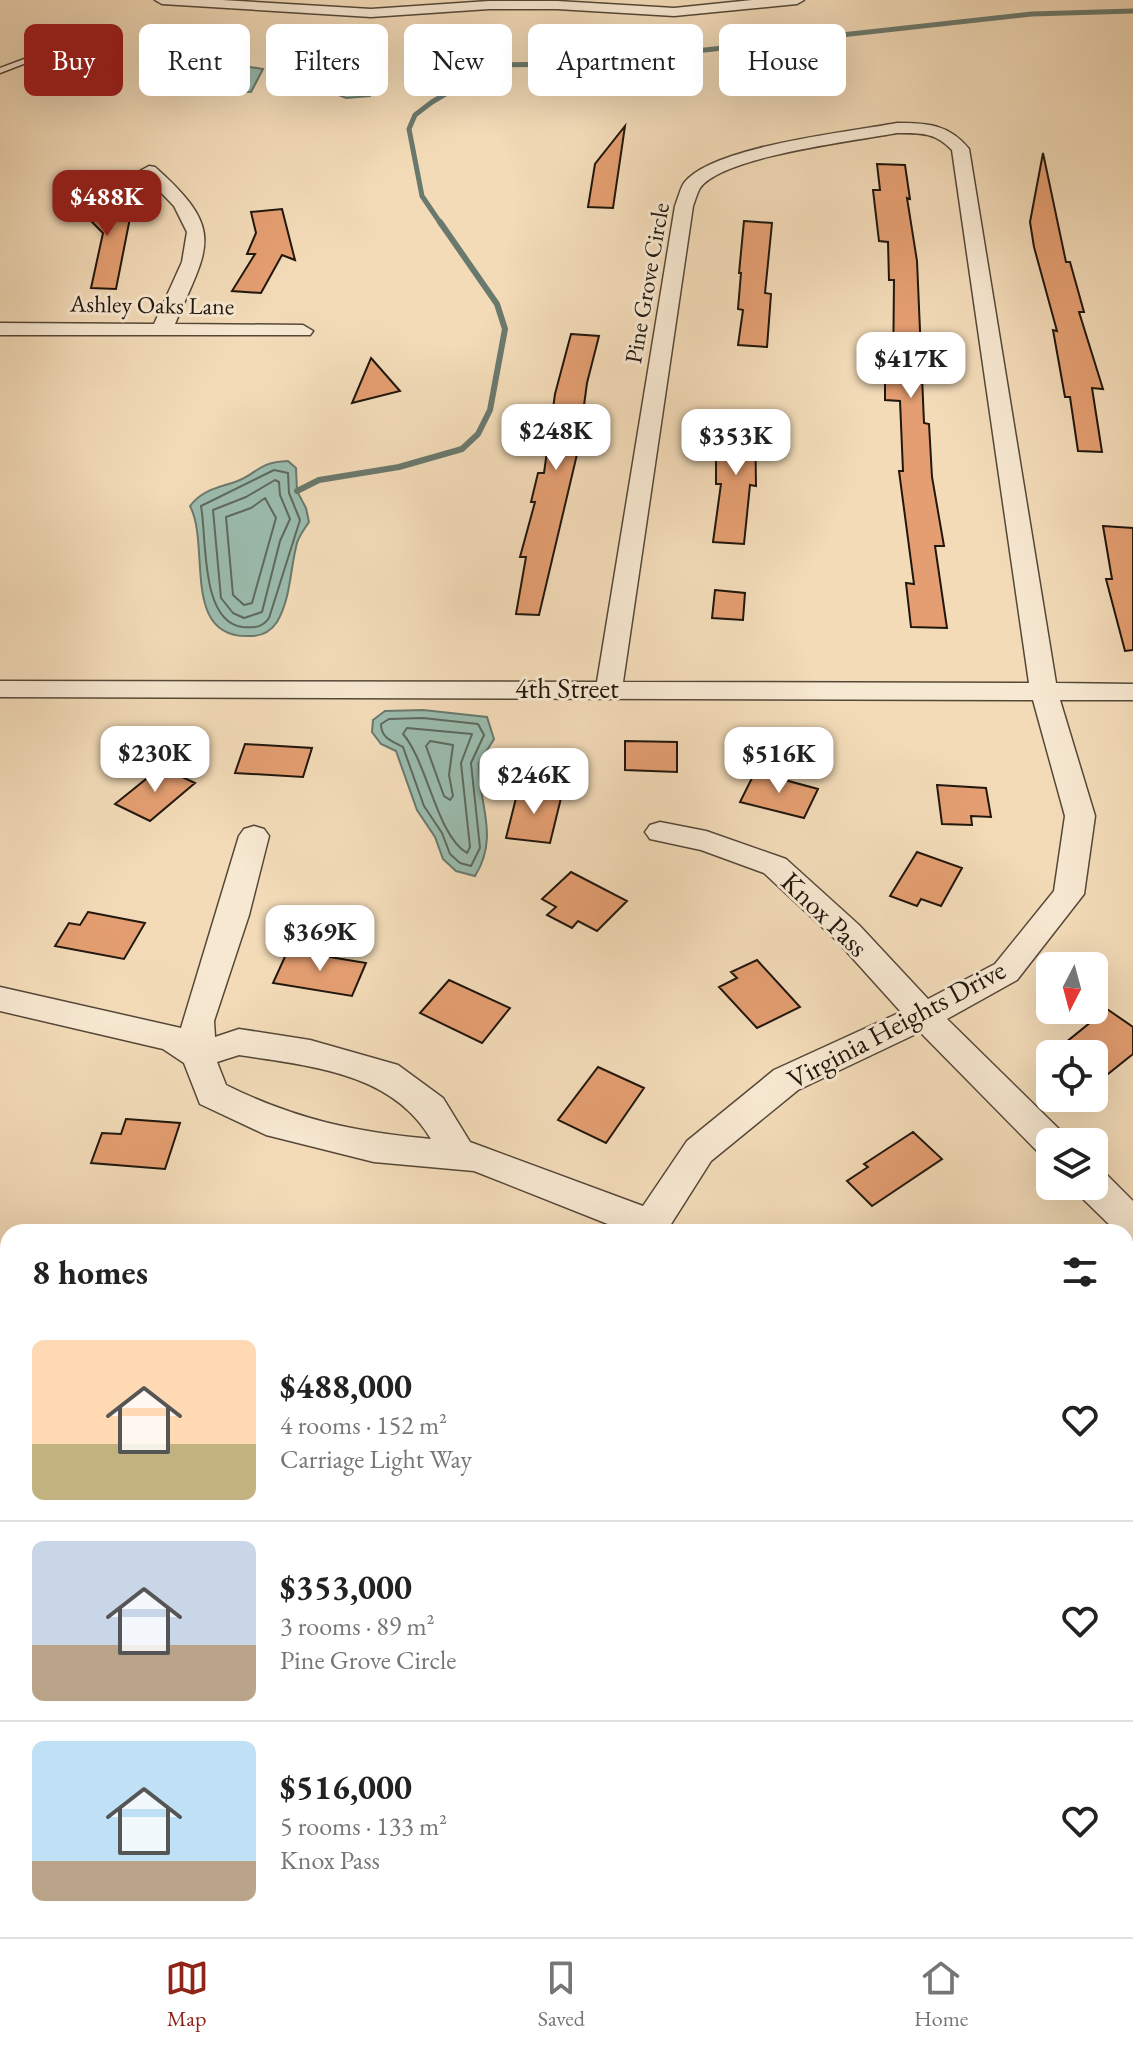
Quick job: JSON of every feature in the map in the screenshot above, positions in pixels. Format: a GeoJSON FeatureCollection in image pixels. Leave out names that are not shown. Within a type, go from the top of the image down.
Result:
{"type":"FeatureCollection","features":[{"type":"Feature","properties":{"kind":"street"},"geometry":{"type":"LineString","coordinates":[[162,0],[342,13],[559,2],[674,12],[797,0]]}},
{"type":"Feature","properties":{"kind":"street"},"geometry":{"type":"LineString","coordinates":[[936,131],[957,119]]}},
{"type":"Feature","properties":{"kind":"street","name":"Pine Grove Circle"},"geometry":{"type":"LineString","coordinates":[[609,688],[684,206],[692,185],[716,169],[748,156],[897,128],[936,131]]}},
{"type":"Feature","properties":{"kind":"street"},"geometry":{"type":"LineString","coordinates":[[936,131],[946,134],[960,149],[1044,692]]}},
{"type":"Feature","properties":{"kind":"street"},"geometry":{"type":"LineString","coordinates":[[149,171],[174,192],[190,218],[197,242],[162,330]]}},
{"type":"Feature","properties":{"kind":"street","name":"Ashley Oaks Lane"},"geometry":{"type":"LineString","coordinates":[[0,329],[303,331]]}},
{"type":"Feature","properties":{"kind":"street","name":"4th Street"},"geometry":{"type":"LineString","coordinates":[[0,689],[609,688],[1133,692]]}},
{"type":"Feature","properties":{"kind":"street","name":"Virginia Heights Drive"},"geometry":{"type":"LineString","coordinates":[[651,1224],[699,1151],[786,1080],[924,1016],[1006,972],[1069,894],[1080,816],[1044,692]]}},
{"type":"Feature","properties":{"kind":"street","name":"Knox Pass"},"geometry":{"type":"LineString","coordinates":[[660,832],[706,841],[775,866],[848,933],[924,1016],[1036,1128]]}},
{"type":"Feature","properties":{"kind":"street"},"geometry":{"type":"LineString","coordinates":[[254,836],[233,915],[198,1021],[198,1055],[212,1094],[266,1121],[374,1148],[476,1157],[638,1224]]}},
{"type":"Feature","properties":{"kind":"street"},"geometry":{"type":"LineString","coordinates":[[0,999],[172,1038],[198,1055]]}},
{"type":"Feature","properties":{"kind":"street"},"geometry":{"type":"LineString","coordinates":[[198,1055],[239,1042],[310,1053],[386,1074],[431,1108],[459,1155]]}},
{"type":"Feature","properties":{"kind":"street"},"geometry":{"type":"LineString","coordinates":[[1108,1200],[1133,1224]]}},
{"type":"Feature","properties":{"kind":"lane"},"geometry":{"type":"LineString","coordinates":[[0,71],[24,62]]}},
{"type":"Feature","properties":{"kind":"water"},"geometry":{"type":"Polygon","coordinates":[[[250,67],[263,69],[251,92],[250,67]]]}},
{"type":"Feature","properties":{"kind":"water"},"geometry":{"type":"Polygon","coordinates":[[[288,461],[296,468],[297,491],[309,522],[297,543],[285,603],[277,622],[266,632],[251,636],[229,633],[214,623],[206,607],[196,523],[190,506],[210,490],[243,479],[264,466],[288,461]]]}},
{"type":"Feature","properties":{"kind":"water"},"geometry":{"type":"Polygon","coordinates":[[[423,710],[487,717],[494,739],[479,763],[487,833],[486,847],[475,876],[456,871],[443,859],[435,837],[417,810],[396,751],[381,744],[372,732],[373,720],[385,711],[423,710]]]}},
{"type":"Feature","properties":{"kind":"building"},"geometry":{"type":"Polygon","coordinates":[[[625,126],[613,208],[588,207],[595,164],[625,126]]]}},
{"type":"Feature","properties":{"kind":"building"},"geometry":{"type":"Polygon","coordinates":[[[1043,153],[1066,262],[1070,262],[1084,312],[1079,312],[1103,389],[1092,388],[1102,452],[1078,451],[1070,397],[1065,397],[1053,330],[1057,331],[1034,247],[1030,222],[1043,153]]]}},
{"type":"Feature","properties":{"kind":"building"},"geometry":{"type":"Polygon","coordinates":[[[877,164],[905,165],[917,261],[924,423],[929,424],[932,477],[944,546],[935,546],[947,628],[911,627],[906,583],[914,584],[899,471],[903,471],[900,401],[885,400],[885,378],[893,378],[894,280],[889,280],[888,242],[879,241],[873,190],[880,190],[877,164]]]}},
{"type":"Feature","properties":{"kind":"building"},"geometry":{"type":"Polygon","coordinates":[[[107,195],[129,217],[116,289],[91,288],[103,233],[73,203],[107,195]]]}},
{"type":"Feature","properties":{"kind":"building"},"geometry":{"type":"Polygon","coordinates":[[[282,209],[295,260],[282,255],[261,293],[232,291],[255,254],[247,254],[256,233],[251,212],[282,209]]]}},
{"type":"Feature","properties":{"kind":"building"},"geometry":{"type":"Polygon","coordinates":[[[744,221],[772,223],[765,293],[771,294],[767,347],[738,345],[743,310],[738,309],[744,221]]]}},
{"type":"Feature","properties":{"kind":"building"},"geometry":{"type":"Polygon","coordinates":[[[571,334],[599,336],[587,383],[578,450],[539,615],[516,614],[526,557],[520,557],[535,502],[531,502],[538,473],[544,473],[555,394],[571,334]]]}},
{"type":"Feature","properties":{"kind":"building"},"geometry":{"type":"Polygon","coordinates":[[[371,358],[400,391],[352,403],[371,358]]]}},
{"type":"Feature","properties":{"kind":"building"},"geometry":{"type":"Polygon","coordinates":[[[724,413],[755,414],[756,486],[750,485],[744,544],[713,542],[721,484],[716,484],[716,459],[723,459],[724,413]]]}},
{"type":"Feature","properties":{"kind":"building"},"geometry":{"type":"Polygon","coordinates":[[[1103,526],[1133,528],[1133,650],[1125,651],[1106,579],[1112,579],[1103,526]]]}},
{"type":"Feature","properties":{"kind":"building"},"geometry":{"type":"Polygon","coordinates":[[[715,590],[745,593],[743,620],[712,618],[715,590]]]}},
{"type":"Feature","properties":{"kind":"building"},"geometry":{"type":"Polygon","coordinates":[[[625,741],[677,742],[677,772],[625,770],[625,741]]]}},
{"type":"Feature","properties":{"kind":"building"},"geometry":{"type":"Polygon","coordinates":[[[245,744],[312,748],[303,777],[235,773],[245,744]]]}},
{"type":"Feature","properties":{"kind":"building"},"geometry":{"type":"Polygon","coordinates":[[[161,767],[195,783],[150,821],[115,804],[161,767]]]}},
{"type":"Feature","properties":{"kind":"building"},"geometry":{"type":"Polygon","coordinates":[[[755,772],[818,789],[804,818],[740,802],[755,772]]]}},
{"type":"Feature","properties":{"kind":"building"},"geometry":{"type":"Polygon","coordinates":[[[937,785],[986,788],[991,817],[971,816],[972,825],[942,824],[937,785]]]}},
{"type":"Feature","properties":{"kind":"building"},"geometry":{"type":"Polygon","coordinates":[[[518,790],[562,794],[550,843],[506,838],[518,790]]]}},
{"type":"Feature","properties":{"kind":"building"},"geometry":{"type":"Polygon","coordinates":[[[917,852],[962,868],[941,906],[921,899],[917,906],[890,896],[917,852]]]}},
{"type":"Feature","properties":{"kind":"building"},"geometry":{"type":"Polygon","coordinates":[[[571,872],[627,901],[597,931],[578,921],[572,928],[547,915],[556,907],[542,899],[571,872]]]}},
{"type":"Feature","properties":{"kind":"building"},"geometry":{"type":"Polygon","coordinates":[[[88,912],[145,923],[124,959],[55,946],[69,923],[80,925],[88,912]]]}},
{"type":"Feature","properties":{"kind":"building"},"geometry":{"type":"Polygon","coordinates":[[[288,950],[366,963],[352,996],[273,983],[288,950]]]}},
{"type":"Feature","properties":{"kind":"building"},"geometry":{"type":"Polygon","coordinates":[[[757,960],[800,1007],[757,1028],[719,987],[737,978],[731,972],[757,960]]]}},
{"type":"Feature","properties":{"kind":"building"},"geometry":{"type":"Polygon","coordinates":[[[449,980],[510,1008],[482,1043],[420,1013],[449,980]]]}},
{"type":"Feature","properties":{"kind":"building"},"geometry":{"type":"Polygon","coordinates":[[[1108,1010],[1133,1027],[1133,1054],[1108,1074],[1108,1040],[1069,1040],[1088,1024],[1108,1024],[1108,1010]]]}},
{"type":"Feature","properties":{"kind":"building"},"geometry":{"type":"Polygon","coordinates":[[[598,1067],[644,1088],[606,1143],[558,1120],[598,1067]]]}},
{"type":"Feature","properties":{"kind":"building"},"geometry":{"type":"Polygon","coordinates":[[[126,1119],[180,1123],[165,1169],[91,1163],[102,1133],[121,1134],[126,1119]]]}},
{"type":"Feature","properties":{"kind":"building"},"geometry":{"type":"Polygon","coordinates":[[[913,1132],[942,1159],[872,1206],[847,1181],[868,1167],[864,1164],[913,1132]]]}},
{"type":"Feature","properties":{"kind":"waterway"},"geometry":{"type":"LineString","coordinates":[[441,224],[422,196],[409,129],[415,115],[432,102],[494,65],[577,64],[1032,14],[1133,11]]}},
{"type":"Feature","properties":{"kind":"waterway"},"geometry":{"type":"LineString","coordinates":[[297,491],[319,480],[399,467],[462,449],[478,434],[490,410],[505,329],[497,304],[440,222]]}}]}
